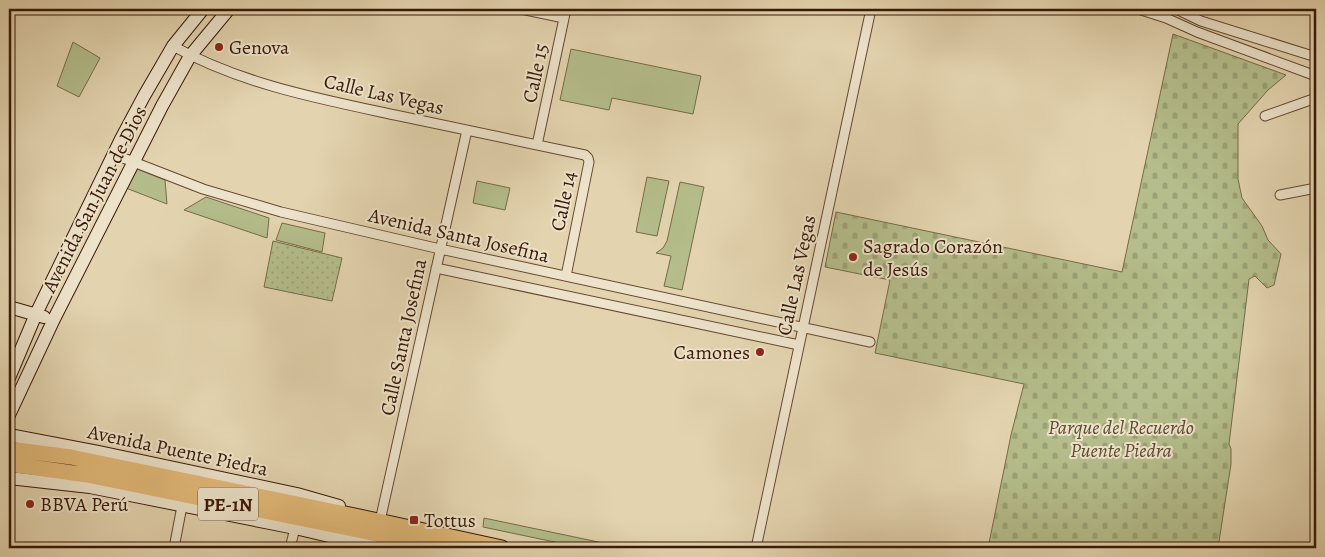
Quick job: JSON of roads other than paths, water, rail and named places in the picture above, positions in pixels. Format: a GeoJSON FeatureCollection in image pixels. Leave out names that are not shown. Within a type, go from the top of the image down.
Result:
{"type":"FeatureCollection","features":[{"type":"Feature","properties":{"kind":"highway","name":"PE-1N"},"geometry":{"type":"LineString","coordinates":[[9,449],[71,458],[502,548]]}},
{"type":"Feature","properties":{"kind":"highway","name":"PE-1N"},"geometry":{"type":"LineString","coordinates":[[9,464],[87,475],[446,548]]}},
{"type":"Feature","properties":{"kind":"highway"},"geometry":{"type":"LineString","coordinates":[[339,506],[375,520]]}},
{"type":"Feature","properties":{"kind":"main road","name":"Avenida San Juan de Dios"},"geometry":{"type":"LineString","coordinates":[[9,378],[36,314],[113,154],[173,46],[203,9]]}},
{"type":"Feature","properties":{"kind":"main road","name":"Avenida San Juan de Dios"},"geometry":{"type":"LineString","coordinates":[[9,415],[133,162],[190,56],[228,9]]}},
{"type":"Feature","properties":{"kind":"main road"},"geometry":{"type":"LineString","coordinates":[[9,307],[54,320]]}},
{"type":"Feature","properties":{"kind":"main road","name":"Avenida Puente Piedra"},"geometry":{"type":"LineString","coordinates":[[9,436],[297,494],[339,506]]}},
{"type":"Feature","properties":{"kind":"main road"},"geometry":{"type":"LineString","coordinates":[[9,478],[90,487],[294,528],[380,548]]}},
{"type":"Feature","properties":{"kind":"street"},"geometry":{"type":"LineString","coordinates":[[521,9],[565,13]]}},
{"type":"Feature","properties":{"kind":"street","name":"Calle Las Vegas"},"geometry":{"type":"LineString","coordinates":[[756,548],[871,9]]}},
{"type":"Feature","properties":{"kind":"street"},"geometry":{"type":"LineString","coordinates":[[1138,9],[1316,76]]}},
{"type":"Feature","properties":{"kind":"street"},"geometry":{"type":"LineString","coordinates":[[1176,9],[1201,21],[1316,57]]}},
{"type":"Feature","properties":{"kind":"street","name":"Calle 15"},"geometry":{"type":"LineString","coordinates":[[537,145],[565,13]]}},
{"type":"Feature","properties":{"kind":"street","name":"Calle Las Vegas"},"geometry":{"type":"LineString","coordinates":[[173,46],[190,56],[248,79],[343,104],[585,155],[589,162]]}},
{"type":"Feature","properties":{"kind":"street"},"geometry":{"type":"LineString","coordinates":[[1265,116],[1316,98]]}},
{"type":"Feature","properties":{"kind":"street","name":"Calle Santa Josefina"},"geometry":{"type":"LineString","coordinates":[[375,520],[436,268],[467,130]]}},
{"type":"Feature","properties":{"kind":"street","name":"Avenida Santa Josefina"},"geometry":{"type":"LineString","coordinates":[[113,154],[203,190],[281,212],[440,249],[870,342]]}},
{"type":"Feature","properties":{"kind":"street","name":"Calle 14"},"geometry":{"type":"LineString","coordinates":[[566,276],[589,162]]}},
{"type":"Feature","properties":{"kind":"street"},"geometry":{"type":"LineString","coordinates":[[1280,195],[1316,188]]}},
{"type":"Feature","properties":{"kind":"street","name":"Avenida Santa Josefina"},"geometry":{"type":"LineString","coordinates":[[436,268],[799,345]]}},
{"type":"Feature","properties":{"kind":"street"},"geometry":{"type":"LineString","coordinates":[[174,548],[182,506]]}},
{"type":"Feature","properties":{"kind":"street"},"geometry":{"type":"LineString","coordinates":[[290,548],[294,528]]}},
{"type":"Feature","properties":{"kind":"place","name":"Genova"},"geometry":{"type":"Point","coordinates":[219,47]}},
{"type":"Feature","properties":{"kind":"place","name":"Sagrado Corazón de Jesús"},"geometry":{"type":"Point","coordinates":[853,257]}},
{"type":"Feature","properties":{"kind":"place","name":"Camones"},"geometry":{"type":"Point","coordinates":[760,352]}},
{"type":"Feature","properties":{"kind":"place","name":"BBVA Perú"},"geometry":{"type":"Point","coordinates":[30,504]}},
{"type":"Feature","properties":{"kind":"place","name":"Tottus"},"geometry":{"type":"Point","coordinates":[414,520]}},
{"type":"Feature","properties":{"kind":"park label","name":"Parque del Recuerdo Puente Piedra"},"geometry":{"type":"Point","coordinates":[1121,438]}}]}
